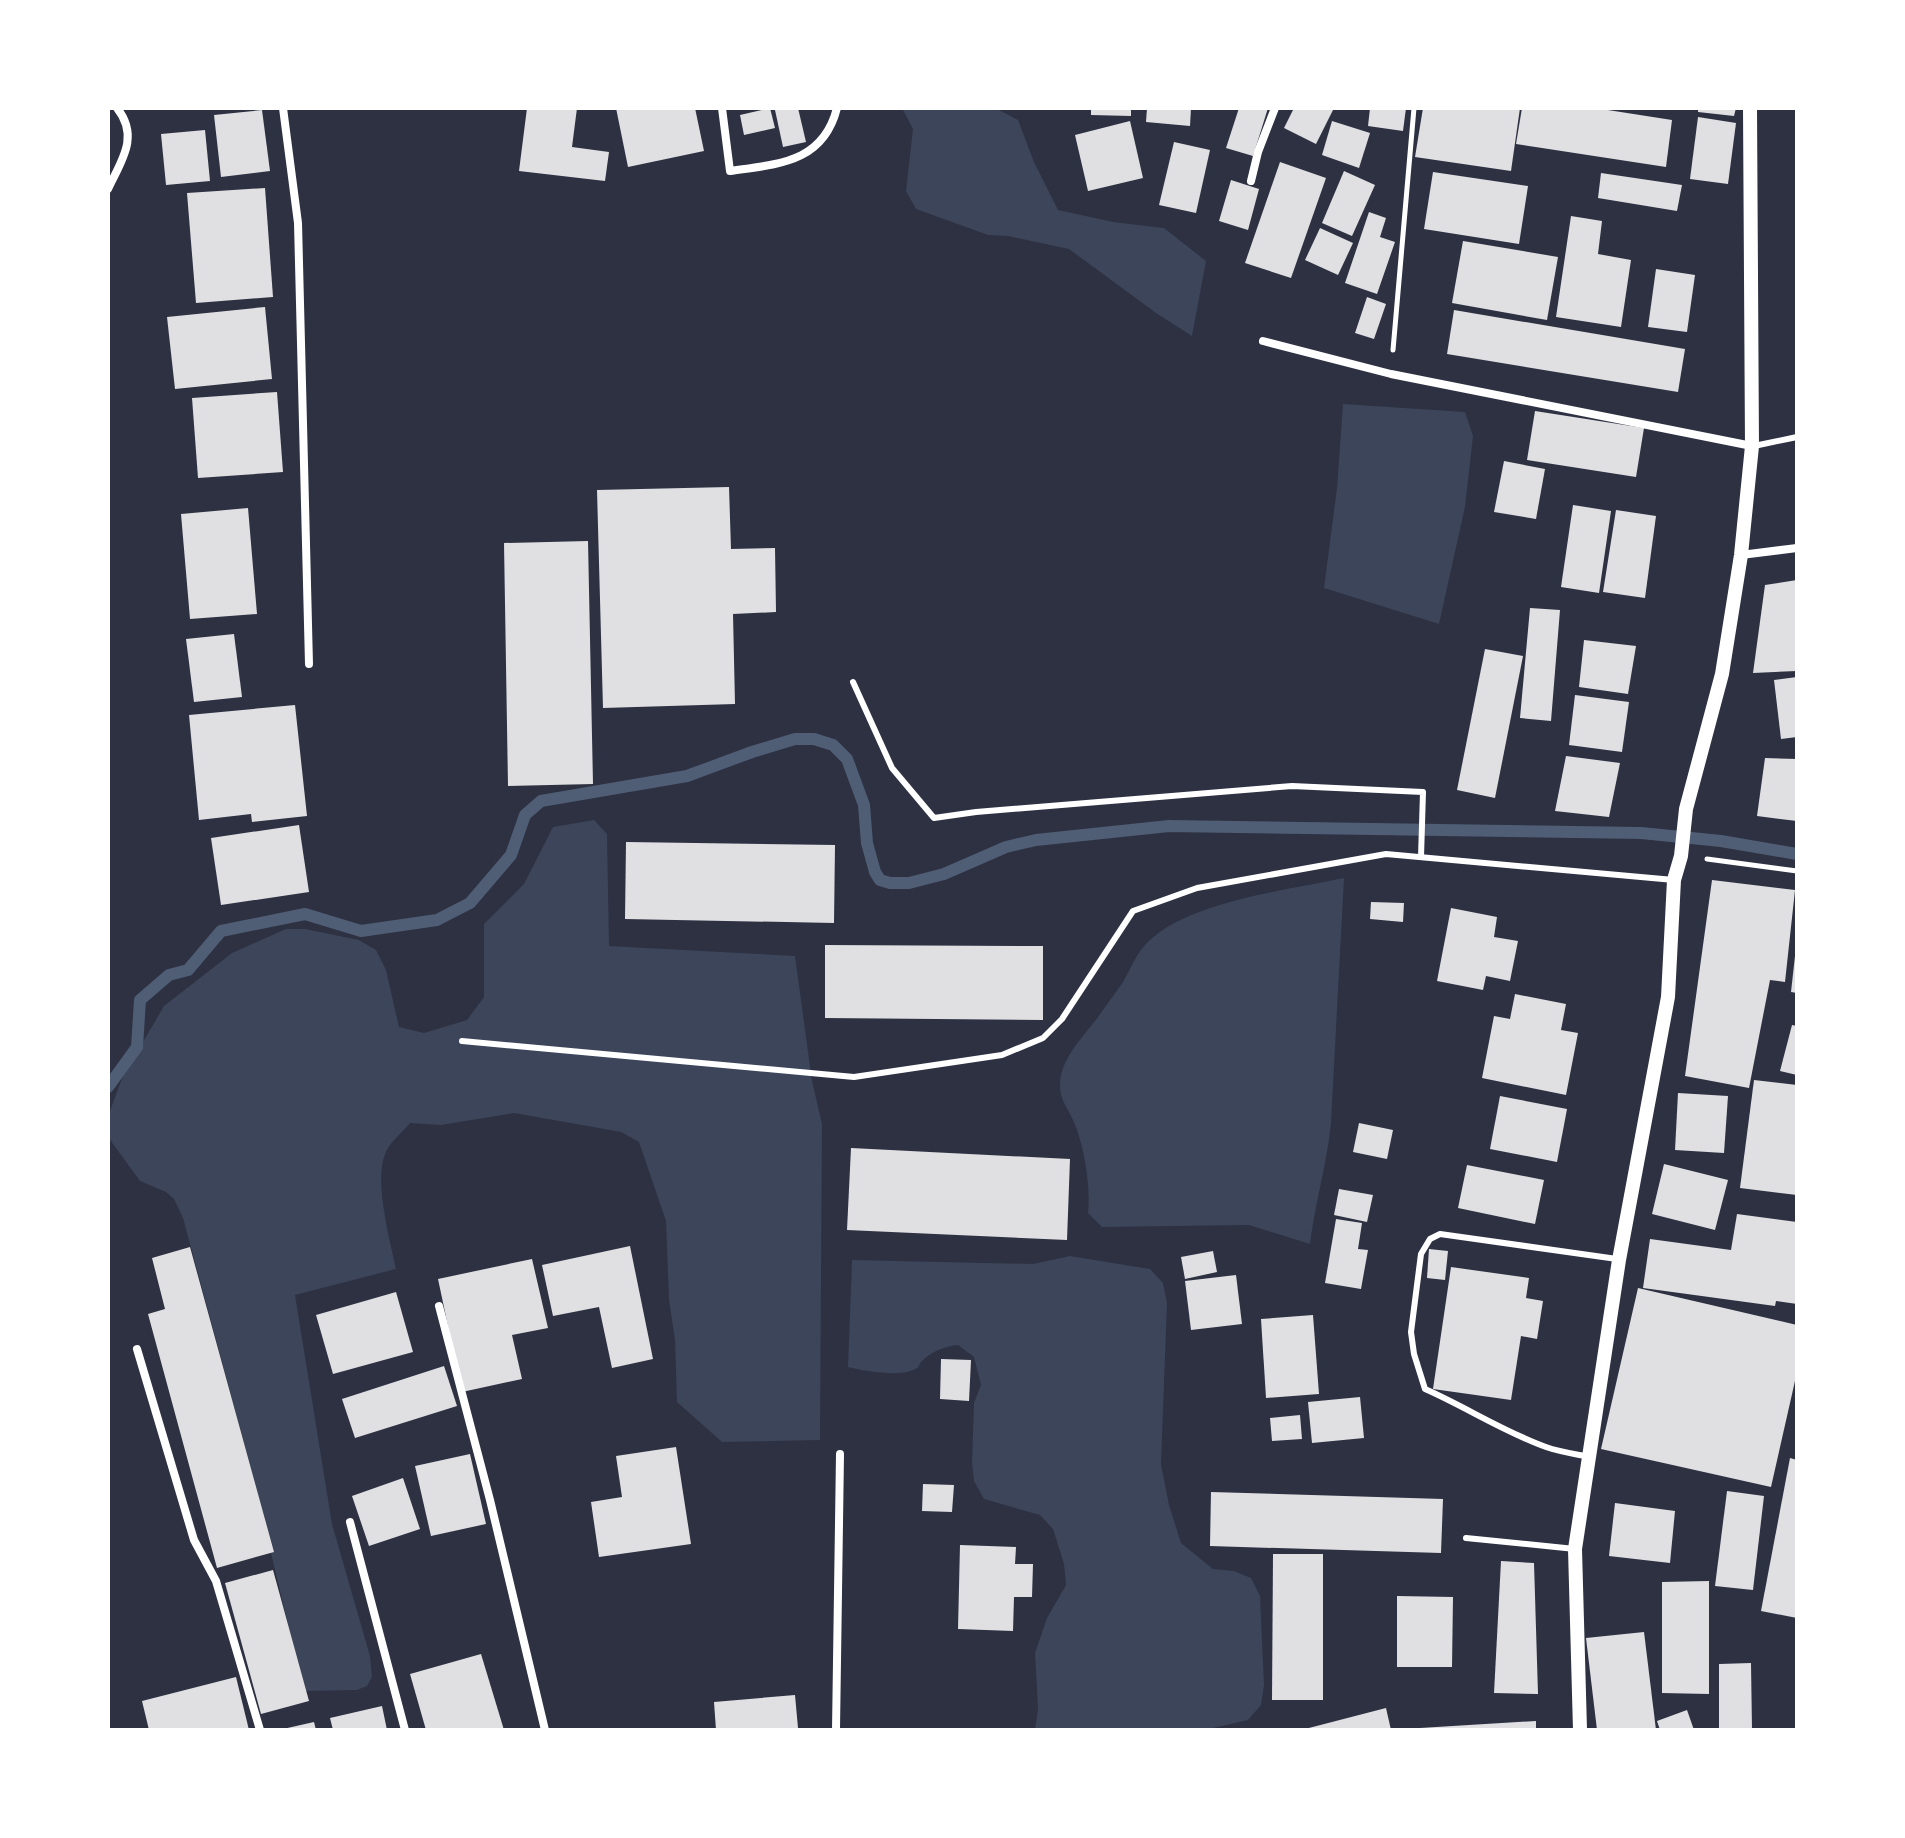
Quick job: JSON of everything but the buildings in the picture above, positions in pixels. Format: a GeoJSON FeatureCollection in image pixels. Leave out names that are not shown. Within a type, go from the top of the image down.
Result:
{"type":"FeatureCollection","features":[{"type":"Feature","properties":{"kind":"street"},"geometry":{"type":"LineString","coordinates":[[108,189],[129,145],[125,118],[117,108]]}},
{"type":"Feature","properties":{"kind":"street"},"geometry":{"type":"LineString","coordinates":[[283,108],[298,223],[309,664]]}},
{"type":"Feature","properties":{"kind":"street"},"geometry":{"type":"LineString","coordinates":[[722,108],[730,171],[787,161],[809,152],[829,130],[837,108]]}},
{"type":"Feature","properties":{"kind":"street"},"geometry":{"type":"LineString","coordinates":[[1251,181],[1258,152],[1275,108]]}},
{"type":"Feature","properties":{"kind":"street"},"geometry":{"type":"LineString","coordinates":[[1580,1730],[1575,1549],[1619,1260],[1668,997],[1674,880],[1682,852],[1686,809],[1722,674],[1741,555],[1752,446],[1750,108]]}},
{"type":"Feature","properties":{"kind":"street"},"geometry":{"type":"LineString","coordinates":[[1263,341],[1391,374],[1752,446]]}},
{"type":"Feature","properties":{"kind":"street"},"geometry":{"type":"LineString","coordinates":[[1741,555],[1797,548]]}},
{"type":"Feature","properties":{"kind":"street"},"geometry":{"type":"LineString","coordinates":[[439,1306],[490,1500],[545,1730]]}},
{"type":"Feature","properties":{"kind":"street"},"geometry":{"type":"LineString","coordinates":[[137,1349],[194,1540],[216,1581],[260,1730]]}},
{"type":"Feature","properties":{"kind":"street"},"geometry":{"type":"LineString","coordinates":[[836,1730],[840,1454]]}},
{"type":"Feature","properties":{"kind":"street"},"geometry":{"type":"LineString","coordinates":[[350,1522],[405,1730]]}},
{"type":"Feature","properties":{"kind":"lane"},"geometry":{"type":"LineString","coordinates":[[1752,446],[1797,437]]}},
{"type":"Feature","properties":{"kind":"lane"},"geometry":{"type":"LineString","coordinates":[[853,682],[892,768],[934,818],[1023,807],[1292,786],[1423,792],[1420,853]]}},
{"type":"Feature","properties":{"kind":"lane"},"geometry":{"type":"LineString","coordinates":[[462,1041],[854,1077],[963,1063],[1002,1055],[1043,1038],[1062,1019],[1133,911],[1197,888],[1386,854],[1420,853],[1674,880]]}},
{"type":"Feature","properties":{"kind":"lane"},"geometry":{"type":"LineString","coordinates":[[1590,1457],[1548,1448],[1502,1429],[1470,1409],[1425,1389],[1411,1332],[1421,1254],[1430,1239],[1440,1234],[1619,1260]]}},
{"type":"Feature","properties":{"kind":"lane"},"geometry":{"type":"LineString","coordinates":[[1466,1538],[1575,1549]]}},
{"type":"Feature","properties":{"kind":"path"},"geometry":{"type":"LineString","coordinates":[[1391,374],[1414,108]]}},
{"type":"Feature","properties":{"kind":"path"},"geometry":{"type":"LineString","coordinates":[[1682,852],[1797,871]]}},
{"type":"Feature","properties":{"kind":"shaded area"},"geometry":{"type":"Polygon","coordinates":[[[902,108],[995,108],[1018,120],[1034,162],[1058,210],[1113,222],[1164,228],[1206,261],[1192,336],[1069,249],[1008,236],[988,235],[916,209],[906,191],[913,129],[902,108]]]}},
{"type":"Feature","properties":{"kind":"shaded area"},"geometry":{"type":"Polygon","coordinates":[[[1343,404],[1465,412],[1473,436],[1465,507],[1439,624],[1324,588],[1337,488],[1343,404]]]}},
{"type":"Feature","properties":{"kind":"shaded area"},"geometry":{"type":"Polygon","coordinates":[[[594,820],[607,834],[609,946],[795,956],[812,1081],[822,1124],[820,1440],[722,1442],[677,1402],[666,1221],[639,1142],[621,1132],[514,1113],[441,1125],[410,1123],[388,1148],[382,1164],[384,1210],[396,1269],[295,1295],[332,1524],[370,1656],[372,1677],[367,1686],[357,1690],[304,1691],[250,1465],[183,1218],[174,1199],[166,1192],[140,1181],[108,1137],[108,1116],[123,1076],[164,1006],[232,953],[286,929],[305,929],[359,940],[376,950],[386,970],[399,1027],[424,1033],[467,1020],[484,997],[484,924],[524,884],[553,827],[594,820]]]}},
{"type":"Feature","properties":{"kind":"shaded area"},"geometry":{"type":"Polygon","coordinates":[[[1344,878],[1331,1123],[1310,1244],[1249,1225],[1102,1227],[1088,1213],[1083,1152],[1061,1095],[1061,1075],[1073,1049],[1120,986],[1138,954],[1162,930],[1210,908],[1266,893],[1344,878]]]}},
{"type":"Feature","properties":{"kind":"shaded area"},"geometry":{"type":"Polygon","coordinates":[[[1070,1256],[1150,1269],[1163,1283],[1167,1303],[1161,1464],[1181,1543],[1213,1569],[1234,1571],[1251,1578],[1260,1596],[1264,1685],[1261,1705],[1248,1720],[1205,1730],[1035,1730],[1038,1709],[1035,1653],[1047,1618],[1066,1585],[1064,1564],[1053,1529],[1040,1515],[984,1499],[974,1481],[974,1403],[981,1385],[974,1357],[958,1345],[934,1352],[917,1368],[907,1372],[881,1373],[848,1367],[852,1260],[1033,1264],[1070,1256]]]}},
{"type":"Feature","properties":{"kind":"waterway"},"geometry":{"type":"LineString","coordinates":[[108,1087],[137,1047],[140,1000],[169,975],[188,970],[221,931],[305,914],[361,931],[437,920],[470,903],[511,855],[525,815],[541,801],[687,776],[795,739],[814,739],[833,745],[847,759],[864,805],[867,843],[875,872],[880,880],[890,883],[909,883],[944,874],[1006,847],[1036,840],[1169,826],[1641,833],[1721,841],[1797,854]]}}]}
